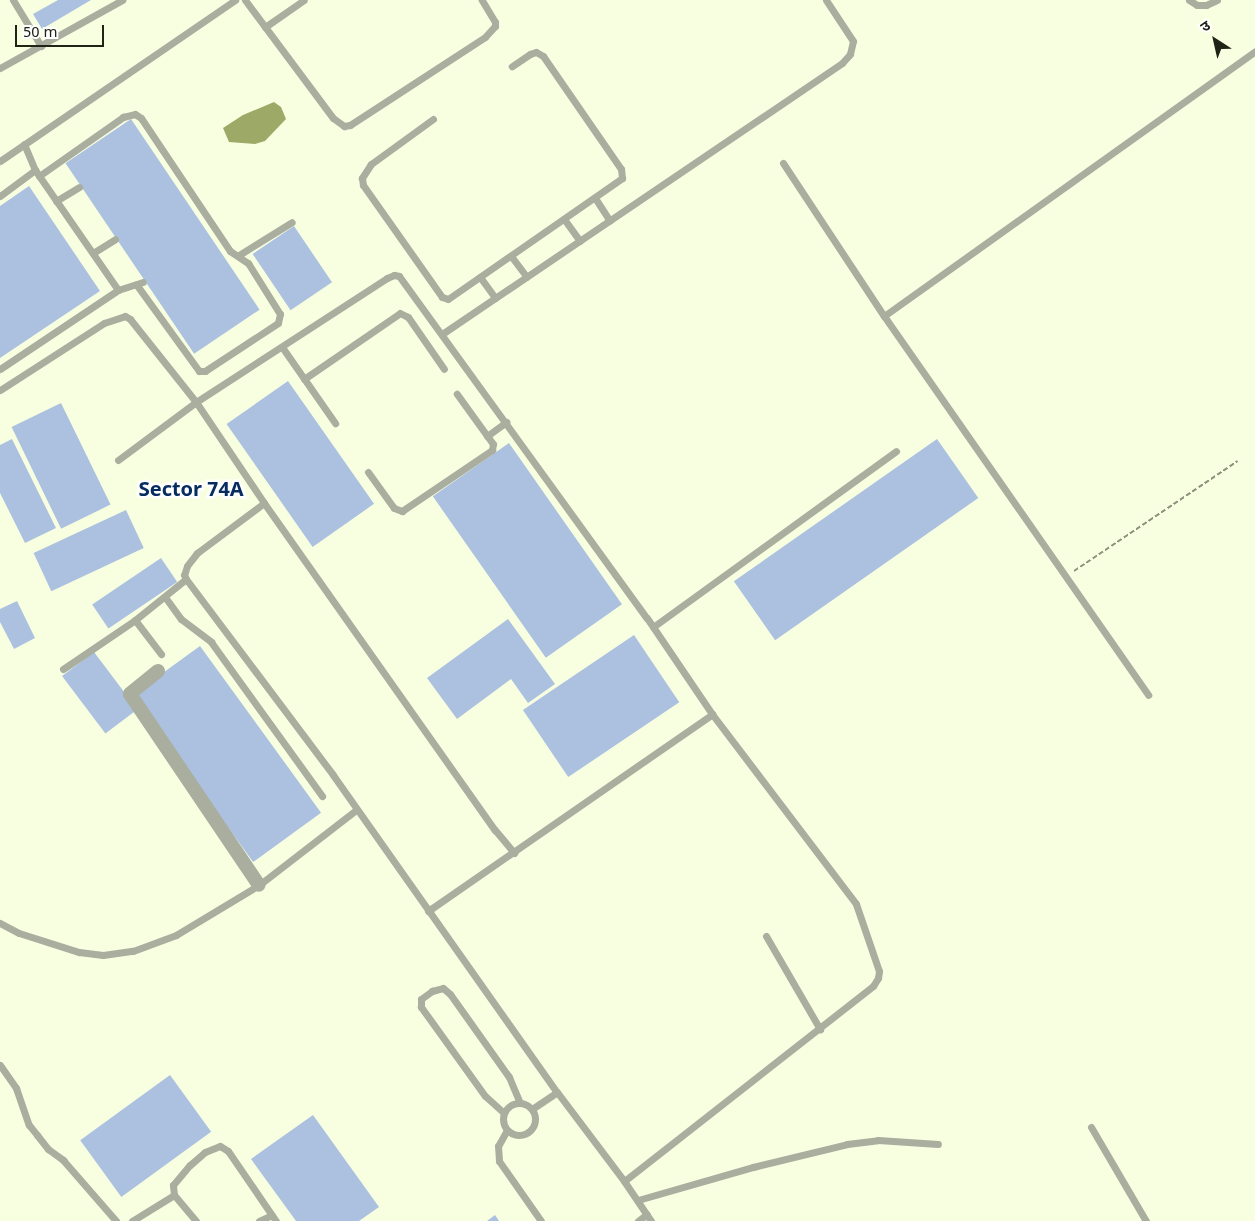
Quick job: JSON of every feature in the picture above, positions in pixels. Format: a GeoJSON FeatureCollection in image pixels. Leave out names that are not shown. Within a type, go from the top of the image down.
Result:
{"type":"FeatureCollection","features":[{"type":"Feature","properties":{"kind":"street"},"geometry":{"type":"LineString","coordinates":[[158,671],[130,694],[258,885]]}},
{"type":"Feature","properties":{"kind":"lane"},"geometry":{"type":"LineString","coordinates":[[13,0],[41,46]]}},
{"type":"Feature","properties":{"kind":"lane"},"geometry":{"type":"LineString","coordinates":[[0,68],[122,0]]}},
{"type":"Feature","properties":{"kind":"lane"},"geometry":{"type":"LineString","coordinates":[[0,161],[235,0]]}},
{"type":"Feature","properties":{"kind":"lane"},"geometry":{"type":"LineString","coordinates":[[244,0],[333,118],[344,126],[350,125],[485,37],[495,26],[495,22],[482,0]]}},
{"type":"Feature","properties":{"kind":"lane"},"geometry":{"type":"LineString","coordinates":[[265,27],[304,0]]}},
{"type":"Feature","properties":{"kind":"lane"},"geometry":{"type":"LineString","coordinates":[[442,334],[842,63],[850,54],[852,41],[826,0]]}},
{"type":"Feature","properties":{"kind":"lane"},"geometry":{"type":"LineString","coordinates":[[1189,0],[1197,5],[1206,5],[1217,0]]}},
{"type":"Feature","properties":{"kind":"lane"},"geometry":{"type":"LineString","coordinates":[[884,316],[1255,51]]}},
{"type":"Feature","properties":{"kind":"lane"},"geometry":{"type":"LineString","coordinates":[[434,119],[371,164],[362,178],[363,185],[442,297],[448,299],[622,178],[621,169],[544,56],[536,52],[512,66]]}},
{"type":"Feature","properties":{"kind":"lane"},"geometry":{"type":"LineString","coordinates":[[0,196],[123,117],[135,114],[141,118],[230,251],[239,255],[248,263],[280,314],[278,323],[205,371],[196,368],[139,283],[118,290],[0,369]]}},
{"type":"Feature","properties":{"kind":"lane"},"geometry":{"type":"LineString","coordinates":[[24,144],[37,173],[118,290]]}},
{"type":"Feature","properties":{"kind":"lane"},"geometry":{"type":"LineString","coordinates":[[783,164],[884,316],[1148,695]]}},
{"type":"Feature","properties":{"kind":"lane"},"geometry":{"type":"LineString","coordinates":[[56,201],[78,186]]}},
{"type":"Feature","properties":{"kind":"lane"},"geometry":{"type":"LineString","coordinates":[[594,198],[610,221]]}},
{"type":"Feature","properties":{"kind":"lane"},"geometry":{"type":"LineString","coordinates":[[564,219],[580,241]]}},
{"type":"Feature","properties":{"kind":"lane"},"geometry":{"type":"LineString","coordinates":[[239,255],[292,222]]}},
{"type":"Feature","properties":{"kind":"lane"},"geometry":{"type":"LineString","coordinates":[[93,254],[115,239]]}},
{"type":"Feature","properties":{"kind":"lane"},"geometry":{"type":"LineString","coordinates":[[511,256],[527,277]]}},
{"type":"Feature","properties":{"kind":"lane"},"geometry":{"type":"LineString","coordinates":[[118,460],[196,402],[394,275],[402,278],[653,627],[712,714],[856,904],[874,956],[879,976],[877,981],[820,1029],[624,1181]]}},
{"type":"Feature","properties":{"kind":"lane"},"geometry":{"type":"LineString","coordinates":[[480,277],[495,298]]}},
{"type":"Feature","properties":{"kind":"lane"},"geometry":{"type":"LineString","coordinates":[[304,379],[400,313],[408,317],[444,368]]}},
{"type":"Feature","properties":{"kind":"lane"},"geometry":{"type":"LineString","coordinates":[[0,390],[104,323],[125,316],[136,325],[196,402],[264,503],[495,830],[514,853]]}},
{"type":"Feature","properties":{"kind":"lane"},"geometry":{"type":"LineString","coordinates":[[282,347],[335,423]]}},
{"type":"Feature","properties":{"kind":"lane"},"geometry":{"type":"LineString","coordinates":[[368,472],[394,508],[402,511],[492,450],[493,444],[457,394]]}},
{"type":"Feature","properties":{"kind":"lane"},"geometry":{"type":"LineString","coordinates":[[487,436],[506,422]]}},
{"type":"Feature","properties":{"kind":"lane"},"geometry":{"type":"LineString","coordinates":[[653,627],[896,451]]}},
{"type":"Feature","properties":{"kind":"lane"},"geometry":{"type":"LineString","coordinates":[[264,503],[197,552],[185,571],[186,580],[356,810],[557,1092],[638,1200],[651,1221]]}},
{"type":"Feature","properties":{"kind":"lane"},"geometry":{"type":"LineString","coordinates":[[62,669],[135,620],[186,580]]}},
{"type":"Feature","properties":{"kind":"lane"},"geometry":{"type":"LineString","coordinates":[[165,598],[181,619],[200,632],[216,649],[322,796]]}},
{"type":"Feature","properties":{"kind":"lane"},"geometry":{"type":"LineString","coordinates":[[135,620],[161,654]]}},
{"type":"Feature","properties":{"kind":"lane"},"geometry":{"type":"LineString","coordinates":[[428,911],[712,714]]}},
{"type":"Feature","properties":{"kind":"lane"},"geometry":{"type":"LineString","coordinates":[[0,923],[19,933],[65,949],[103,954],[120,954],[176,935],[258,885],[356,810]]}},
{"type":"Feature","properties":{"kind":"lane"},"geometry":{"type":"LineString","coordinates":[[766,936],[820,1029]]}},
{"type":"Feature","properties":{"kind":"lane"},"geometry":{"type":"LineString","coordinates":[[504,1113],[485,1096],[421,1007],[421,999],[432,991],[441,988],[450,994],[509,1077],[520,1103],[532,1109],[535,1121],[528,1132],[518,1135],[507,1130],[503,1123],[504,1113],[508,1107],[520,1103]]}},
{"type":"Feature","properties":{"kind":"lane"},"geometry":{"type":"LineString","coordinates":[[0,1065],[16,1088],[30,1125],[37,1135],[48,1149],[63,1160],[116,1221]]}},
{"type":"Feature","properties":{"kind":"lane"},"geometry":{"type":"LineString","coordinates":[[532,1109],[557,1092]]}},
{"type":"Feature","properties":{"kind":"lane"},"geometry":{"type":"LineString","coordinates":[[1091,1126],[1146,1221]]}},
{"type":"Feature","properties":{"kind":"lane"},"geometry":{"type":"LineString","coordinates":[[507,1130],[498,1146],[499,1161],[541,1221]]}},
{"type":"Feature","properties":{"kind":"lane"},"geometry":{"type":"LineString","coordinates":[[638,1200],[847,1144],[878,1140],[938,1144]]}},
{"type":"Feature","properties":{"kind":"lane"},"geometry":{"type":"LineString","coordinates":[[196,1221],[174,1195],[172,1185],[190,1165],[216,1146],[222,1146],[228,1151],[274,1218],[259,1221]]}},
{"type":"Feature","properties":{"kind":"lane"},"geometry":{"type":"LineString","coordinates":[[132,1221],[174,1195]]}},
{"type":"Feature","properties":{"kind":"lane"},"geometry":{"type":"LineString","coordinates":[[638,1221],[647,1214]]}},
{"type":"Feature","properties":{"kind":"path"},"geometry":{"type":"LineString","coordinates":[[1066,576],[1238,461]]}},
{"type":"Feature","properties":{"kind":"shaded area"},"geometry":{"type":"Polygon","coordinates":[[[274,102],[281,107],[286,119],[265,141],[255,144],[229,142],[223,128],[243,115],[274,102]]]}},
{"type":"Feature","properties":{"kind":"building"},"geometry":{"type":"Polygon","coordinates":[[[58,0],[91,0],[42,29],[33,14],[58,0]]]}},
{"type":"Feature","properties":{"kind":"building"},"geometry":{"type":"Polygon","coordinates":[[[131,119],[260,310],[194,354],[66,163],[131,119]]]}},
{"type":"Feature","properties":{"kind":"building"},"geometry":{"type":"Polygon","coordinates":[[[29,186],[100,291],[0,358],[0,206],[29,186]]]}},
{"type":"Feature","properties":{"kind":"building"},"geometry":{"type":"Polygon","coordinates":[[[294,226],[332,282],[291,310],[253,254],[294,226]]]}},
{"type":"Feature","properties":{"kind":"building"},"geometry":{"type":"Polygon","coordinates":[[[288,381],[374,504],[313,547],[227,424],[288,381]]]}},
{"type":"Feature","properties":{"kind":"building"},"geometry":{"type":"Polygon","coordinates":[[[61,403],[111,505],[61,529],[12,427],[61,403]]]}},
{"type":"Feature","properties":{"kind":"building"},"geometry":{"type":"Polygon","coordinates":[[[12,439],[56,528],[25,543],[0,493],[0,445],[12,439]]]}},
{"type":"Feature","properties":{"kind":"building"},"geometry":{"type":"Polygon","coordinates":[[[937,439],[978,498],[775,640],[734,581],[937,439]]]}},
{"type":"Feature","properties":{"kind":"building"},"geometry":{"type":"Polygon","coordinates":[[[509,443],[622,604],[546,658],[433,496],[509,443]]]}},
{"type":"Feature","properties":{"kind":"building"},"geometry":{"type":"Polygon","coordinates":[[[126,510],[144,548],[51,591],[34,553],[126,510]]]}},
{"type":"Feature","properties":{"kind":"building"},"geometry":{"type":"Polygon","coordinates":[[[161,558],[177,582],[108,628],[92,604],[161,558]]]}},
{"type":"Feature","properties":{"kind":"building"},"geometry":{"type":"Polygon","coordinates":[[[17,601],[35,638],[14,649],[0,622],[0,609],[17,601]]]}},
{"type":"Feature","properties":{"kind":"building"},"geometry":{"type":"Polygon","coordinates":[[[508,619],[555,684],[528,703],[511,679],[457,719],[427,678],[508,619]]]}},
{"type":"Feature","properties":{"kind":"building"},"geometry":{"type":"Polygon","coordinates":[[[634,635],[679,702],[568,777],[523,710],[634,635]]]}},
{"type":"Feature","properties":{"kind":"building"},"geometry":{"type":"Polygon","coordinates":[[[200,646],[321,813],[253,862],[132,695],[200,646]]]}},
{"type":"Feature","properties":{"kind":"building"},"geometry":{"type":"Polygon","coordinates":[[[94,652],[137,710],[105,734],[62,676],[94,652]]]}},
{"type":"Feature","properties":{"kind":"building"},"geometry":{"type":"Polygon","coordinates":[[[170,1075],[211,1132],[121,1197],[80,1140],[170,1075]]]}},
{"type":"Feature","properties":{"kind":"building"},"geometry":{"type":"Polygon","coordinates":[[[313,1115],[379,1207],[359,1221],[296,1221],[251,1159],[313,1115]]]}},
{"type":"Feature","properties":{"kind":"building"},"geometry":{"type":"Polygon","coordinates":[[[495,1215],[499,1221],[487,1221],[495,1215]]]}},
{"type":"Feature","properties":{"kind":"district","name":"Sector 74A"},"geometry":{"type":"Point","coordinates":[191,491]}}]}
